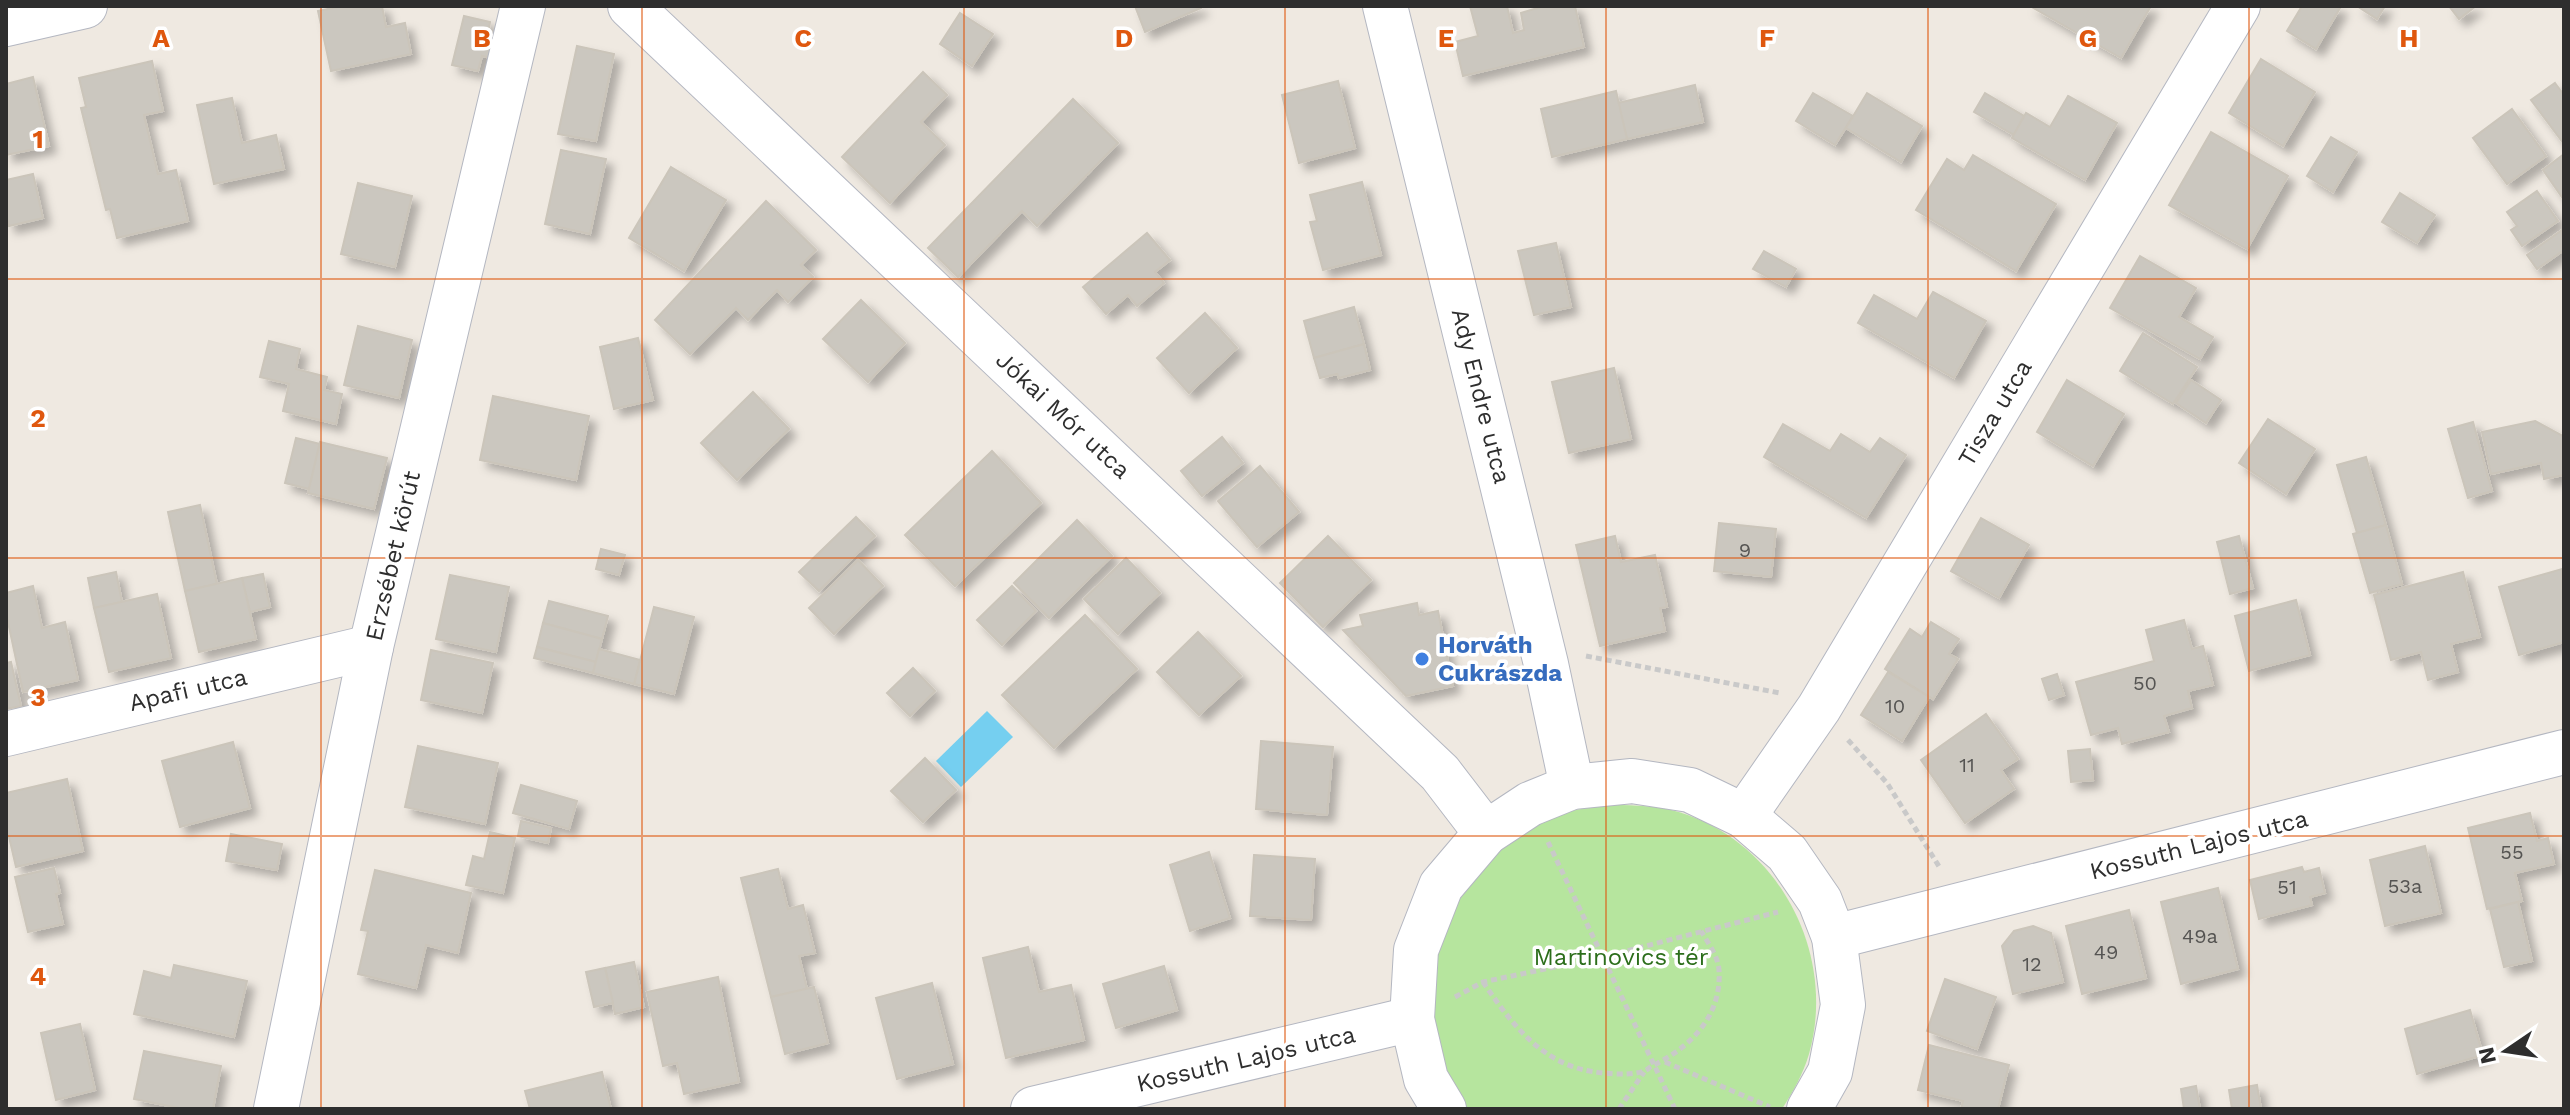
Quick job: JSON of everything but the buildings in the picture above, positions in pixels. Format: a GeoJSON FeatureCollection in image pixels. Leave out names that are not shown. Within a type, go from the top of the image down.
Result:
{"type":"FeatureCollection","features":[{"type":"Feature","properties":{"kind":"street"},"geometry":{"type":"LineString","coordinates":[[6,24],[85,6]]}},
{"type":"Feature","properties":{"kind":"street","name":"Erzsébet körút"},"geometry":{"type":"LineString","coordinates":[[276,1109],[371,647],[523,6]]}},
{"type":"Feature","properties":{"kind":"street","name":"Jókai Mór utca"},"geometry":{"type":"LineString","coordinates":[[630,6],[1440,773],[1486,833]]}},
{"type":"Feature","properties":{"kind":"street","name":"Ady Endre utca"},"geometry":{"type":"LineString","coordinates":[[1385,6],[1546,664],[1572,787]]}},
{"type":"Feature","properties":{"kind":"street","name":"Tisza utca"},"geometry":{"type":"LineString","coordinates":[[1744,816],[1827,694],[2238,6]]}},
{"type":"Feature","properties":{"kind":"street","name":"Apafi utca"},"geometry":{"type":"LineString","coordinates":[[6,734],[371,647]]}},
{"type":"Feature","properties":{"kind":"street","name":"Kossuth Lajos utca"},"geometry":{"type":"LineString","coordinates":[[1827,919],[2564,752]]}},
{"type":"Feature","properties":{"kind":"street"},"geometry":{"type":"LineString","coordinates":[[1444,1109],[1426,1079],[1412,1019],[1416,950],[1441,886],[1486,833],[1530,804],[1572,787],[1632,781],[1690,790],[1744,816],[1787,853],[1827,919],[1843,1005],[1830,1072],[1809,1109]]}},
{"type":"Feature","properties":{"kind":"street","name":"Kossuth Lajos utca"},"geometry":{"type":"LineString","coordinates":[[1033,1109],[1412,1019]]}},
{"type":"Feature","properties":{"kind":"path"},"geometry":{"type":"LineString","coordinates":[[1530,804],[1675,1109]]}},
{"type":"Feature","properties":{"kind":"path"},"geometry":{"type":"LineString","coordinates":[[1412,1019],[1483,982],[1603,957],[1701,931],[1827,919]]}},
{"type":"Feature","properties":{"kind":"path"},"geometry":{"type":"LineString","coordinates":[[1619,1109],[1644,1071],[1664,1061],[1689,1042],[1713,1012],[1719,967],[1701,931]]}},
{"type":"Feature","properties":{"kind":"path"},"geometry":{"type":"LineString","coordinates":[[1483,982],[1509,1019],[1539,1048],[1575,1068],[1602,1073],[1644,1071]]}},
{"type":"Feature","properties":{"kind":"path"},"geometry":{"type":"LineString","coordinates":[[1664,1061],[1773,1109]]}},
{"type":"Feature","properties":{"kind":"green space","name":"Martinovics tér"},"geometry":{"type":"Polygon","coordinates":[[[1604,805],[1663,808],[1708,824],[1741,845],[1768,872],[1790,904],[1806,939],[1814,976],[1816,1015],[1807,1061],[1782,1109],[1461,1109],[1451,1093],[1427,994],[1441,925],[1479,865],[1536,823],[1570,811],[1604,805]]]}},
{"type":"Feature","properties":{"kind":"water"},"geometry":{"type":"Polygon","coordinates":[[[987,711],[1013,737],[961,787],[936,761],[987,711]]]}},
{"type":"Feature","properties":{"kind":"place","name":"Horváth Cukrászda"},"geometry":{"type":"Point","coordinates":[1422,659]}}]}
